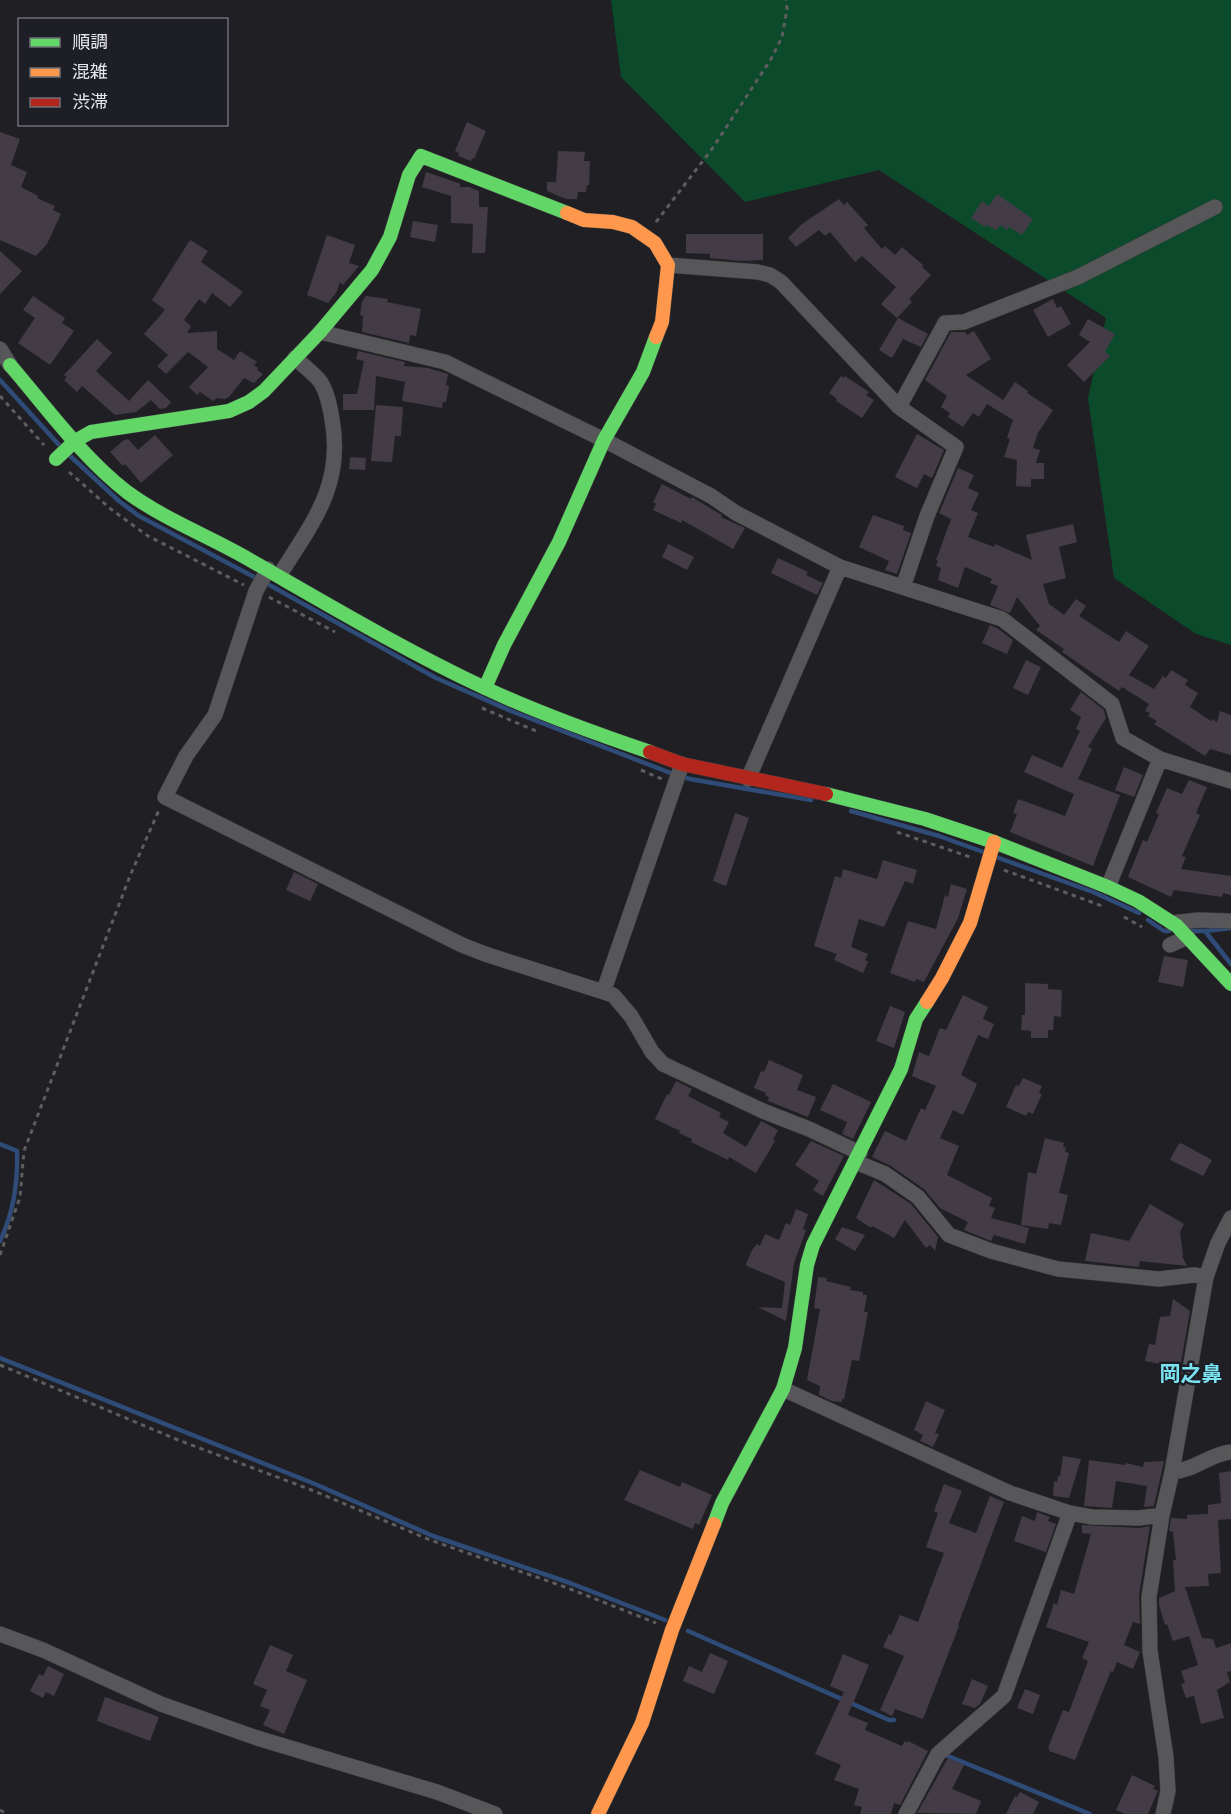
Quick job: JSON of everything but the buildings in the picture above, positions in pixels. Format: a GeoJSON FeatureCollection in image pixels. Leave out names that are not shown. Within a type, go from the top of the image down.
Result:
{"type":"FeatureCollection","features":[{"type":"Feature","properties":{"kind":"street"},"geometry":{"type":"LineString","coordinates":[[65,450],[91,432],[230,411],[249,402],[264,390],[320,332],[372,270],[390,237],[409,174],[421,156],[584,220],[612,222],[632,227],[654,243],[668,265],[662,322],[643,372],[604,440],[559,542],[504,645],[485,688]]}},
{"type":"Feature","properties":{"kind":"street"},"geometry":{"type":"LineString","coordinates":[[898,407],[945,323],[973,319],[1078,277],[1215,207]]}},
{"type":"Feature","properties":{"kind":"street"},"geometry":{"type":"LineString","coordinates":[[668,265],[758,272],[781,282],[898,407],[956,447],[927,516],[903,586]]}},
{"type":"Feature","properties":{"kind":"street"},"geometry":{"type":"LineString","coordinates":[[320,332],[445,362],[604,440],[840,567],[1002,619],[1112,704],[1123,738],[1160,759],[1231,781]]}},
{"type":"Feature","properties":{"kind":"street"},"geometry":{"type":"LineString","coordinates":[[0,349],[5,362],[65,450],[105,473],[162,516],[267,577],[485,688],[680,771],[803,788],[856,800],[925,819],[991,850],[1108,887],[1138,901],[1181,930],[1231,984]]}},
{"type":"Feature","properties":{"kind":"street"},"geometry":{"type":"LineString","coordinates":[[295,358],[320,381],[330,404],[335,434],[335,459],[331,484],[321,510],[267,577],[215,715],[186,756],[165,797],[462,945],[591,988],[604,990],[620,1001],[652,1052],[663,1064],[763,1111],[809,1129],[858,1157],[918,1197],[949,1236],[991,1251],[1058,1269],[1159,1278],[1194,1275],[1206,1277]]}},
{"type":"Feature","properties":{"kind":"street"},"geometry":{"type":"LineString","coordinates":[[748,779],[840,567]]}},
{"type":"Feature","properties":{"kind":"street"},"geometry":{"type":"LineString","coordinates":[[1108,887],[1160,759]]}},
{"type":"Feature","properties":{"kind":"street"},"geometry":{"type":"LineString","coordinates":[[604,990],[680,771]]}},
{"type":"Feature","properties":{"kind":"street"},"geometry":{"type":"LineString","coordinates":[[598,1814],[642,1723],[672,1630],[722,1503],[783,1389],[795,1348],[807,1265],[813,1245],[901,1069],[916,1019],[942,978],[970,923],[991,850]]}},
{"type":"Feature","properties":{"kind":"street"},"geometry":{"type":"LineString","coordinates":[[1170,945],[1181,930],[1198,920],[1231,921]]}},
{"type":"Feature","properties":{"kind":"street"},"geometry":{"type":"LineString","coordinates":[[1163,1814],[1168,1791],[1166,1757],[1150,1651],[1149,1597],[1206,1277],[1218,1243],[1231,1218]]}},
{"type":"Feature","properties":{"kind":"street"},"geometry":{"type":"LineString","coordinates":[[783,1389],[1010,1493],[1071,1513],[1092,1517],[1139,1518],[1162,1515]]}},
{"type":"Feature","properties":{"kind":"street"},"geometry":{"type":"LineString","coordinates":[[1172,1472],[1181,1472],[1214,1456],[1231,1452]]}},
{"type":"Feature","properties":{"kind":"street"},"geometry":{"type":"LineString","coordinates":[[906,1814],[938,1754],[1004,1696],[1071,1513]]}},
{"type":"Feature","properties":{"kind":"street"},"geometry":{"type":"LineString","coordinates":[[0,1634],[44,1650],[182,1712],[267,1742],[437,1792],[495,1814]]}},
{"type":"Feature","properties":{"kind":"path"},"geometry":{"type":"LineString","coordinates":[[646,235],[712,149],[771,59],[782,37],[787,9],[786,0]]}},
{"type":"Feature","properties":{"kind":"path"},"geometry":{"type":"LineString","coordinates":[[0,1255],[20,1197],[24,1151],[130,876],[165,797]]}},
{"type":"Feature","properties":{"kind":"path"},"geometry":{"type":"LineString","coordinates":[[0,1365],[178,1440],[309,1489],[430,1540],[565,1587],[672,1630]]}},
{"type":"Feature","properties":{"kind":"path"},"geometry":{"type":"LineString","coordinates":[[0,1810],[7,1814]]}},
{"type":"Feature","properties":{"kind":"green space"},"geometry":{"type":"Polygon","coordinates":[[[611,0],[1231,0],[1231,645],[1196,634],[1114,578],[1088,398],[1106,318],[879,170],[745,202],[621,77],[611,0]]]}},
{"type":"Feature","properties":{"kind":"waterway"},"geometry":{"type":"LineString","coordinates":[[0,380],[60,446]]}},
{"type":"Feature","properties":{"kind":"waterway"},"geometry":{"type":"LineString","coordinates":[[68,454],[119,501],[139,516],[273,587],[436,678],[511,711],[673,774],[811,800]]}},
{"type":"Feature","properties":{"kind":"waterway"},"geometry":{"type":"LineString","coordinates":[[851,811],[939,836],[986,853]]}},
{"type":"Feature","properties":{"kind":"waterway"},"geometry":{"type":"LineString","coordinates":[[996,857],[1093,892],[1139,913]]}},
{"type":"Feature","properties":{"kind":"waterway"},"geometry":{"type":"LineString","coordinates":[[1148,920],[1164,931],[1169,931]]}},
{"type":"Feature","properties":{"kind":"waterway"},"geometry":{"type":"LineString","coordinates":[[1205,931],[1231,928]]}},
{"type":"Feature","properties":{"kind":"waterway"},"geometry":{"type":"LineString","coordinates":[[1190,931],[1205,931],[1231,964]]}},
{"type":"Feature","properties":{"kind":"waterway"},"geometry":{"type":"LineString","coordinates":[[0,1144],[17,1151],[11,1209],[0,1241]]}},
{"type":"Feature","properties":{"kind":"waterway"},"geometry":{"type":"LineString","coordinates":[[0,1358],[315,1484],[433,1536],[570,1583],[665,1620]]}},
{"type":"Feature","properties":{"kind":"waterway"},"geometry":{"type":"LineString","coordinates":[[688,1631],[889,1720],[894,1720]]}},
{"type":"Feature","properties":{"kind":"waterway"},"geometry":{"type":"LineString","coordinates":[[943,1754],[1090,1814]]}},
{"type":"Feature","properties":{"kind":"traffic: fast"},"geometry":{"type":"LineString","coordinates":[[56,459],[75,441],[91,432],[229,411],[249,402],[264,391],[320,332],[372,270],[390,237],[409,175],[421,156],[567,213]]}},
{"type":"Feature","properties":{"kind":"traffic: fast"},"geometry":{"type":"LineString","coordinates":[[485,688],[504,645],[559,542],[604,440],[643,372],[656,337]]}},
{"type":"Feature","properties":{"kind":"traffic: fast"},"geometry":{"type":"LineString","coordinates":[[10,365],[95,463],[127,492],[156,511],[235,551],[366,626],[455,673],[546,714],[650,752]]}},
{"type":"Feature","properties":{"kind":"traffic: fast"},"geometry":{"type":"LineString","coordinates":[[826,794],[925,819],[994,842],[1138,901],[1177,926],[1231,984]]}},
{"type":"Feature","properties":{"kind":"traffic: fast"},"geometry":{"type":"LineString","coordinates":[[714,1524],[722,1503],[783,1389],[795,1348],[807,1265],[813,1245],[901,1069],[916,1019],[927,1002]]}},
{"type":"Feature","properties":{"kind":"traffic: slow"},"geometry":{"type":"LineString","coordinates":[[567,213],[584,220],[613,222],[632,227],[655,243],[668,265],[662,322],[656,337]]}},
{"type":"Feature","properties":{"kind":"traffic: slow"},"geometry":{"type":"LineString","coordinates":[[927,1002],[970,923],[994,842]]}},
{"type":"Feature","properties":{"kind":"traffic: slow"},"geometry":{"type":"LineString","coordinates":[[598,1814],[642,1723],[672,1630],[714,1524]]}},
{"type":"Feature","properties":{"kind":"traffic: jam"},"geometry":{"type":"LineString","coordinates":[[650,752],[682,764],[826,794]]}},
{"type":"Feature","properties":{"kind":"district","name":"岡之鼻"},"geometry":{"type":"Point","coordinates":[1191,1374]}}]}
